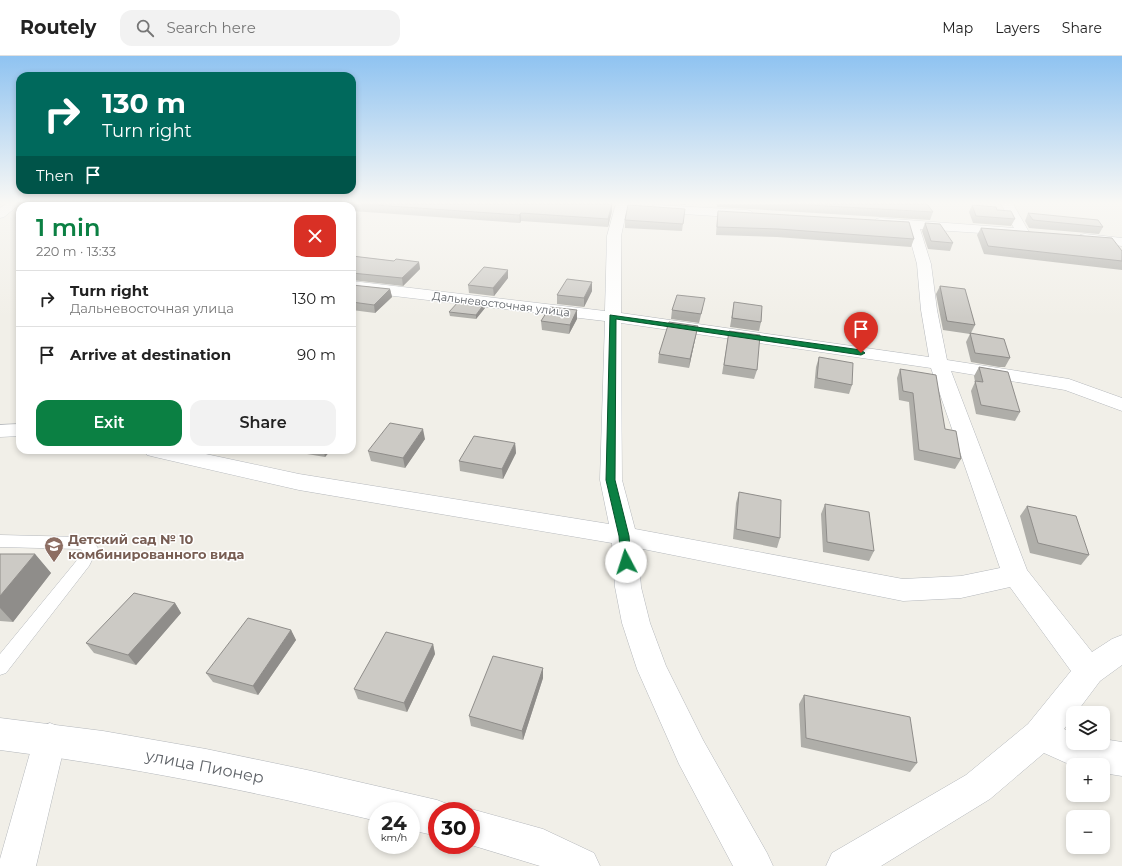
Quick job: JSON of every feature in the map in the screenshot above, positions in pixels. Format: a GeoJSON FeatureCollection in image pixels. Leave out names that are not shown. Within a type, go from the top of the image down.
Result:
{"type":"FeatureCollection","features":[{"type":"Feature","properties":{"kind":"street"},"geometry":{"type":"LineString","coordinates":[[614,242],[611,480],[624,536],[630,594],[636,623],[652,669],[691,752],[754,866]]}},
{"type":"Feature","properties":{"kind":"street"},"geometry":{"type":"LineString","coordinates":[[917,242],[924,264],[929,310],[939,364],[1016,575],[1089,671]]}},
{"type":"Feature","properties":{"kind":"street","name":"Дальневосточная улица"},"geometry":{"type":"LineString","coordinates":[[356,286],[613,317],[939,364],[1068,385],[1122,405]]}},
{"type":"Feature","properties":{"kind":"street"},"geometry":{"type":"LineString","coordinates":[[0,431],[16,430]]}},
{"type":"Feature","properties":{"kind":"street"},"geometry":{"type":"LineString","coordinates":[[173,454],[306,483],[624,536],[903,590],[961,587],[1016,575]]}},
{"type":"Feature","properties":{"kind":"street"},"geometry":{"type":"LineString","coordinates":[[845,866],[978,787],[1040,735],[1089,671],[1122,648]]}},
{"type":"Feature","properties":{"kind":"street","name":"улица Пионер"},"geometry":{"type":"LineString","coordinates":[[0,734],[50,739],[208,766],[308,786],[373,802]]}},
{"type":"Feature","properties":{"kind":"street"},"geometry":{"type":"LineString","coordinates":[[1040,735],[1081,753],[1122,759]]}},
{"type":"Feature","properties":{"kind":"street"},"geometry":{"type":"LineString","coordinates":[[17,866],[50,739]]}},
{"type":"Feature","properties":{"kind":"street"},"geometry":{"type":"LineString","coordinates":[[480,830],[543,848],[581,866]]}},
{"type":"Feature","properties":{"kind":"lane"},"geometry":{"type":"LineString","coordinates":[[0,541],[81,543],[90,548],[84,562],[0,667]]}},
{"type":"Feature","properties":{"kind":"building"},"geometry":{"type":"Polygon","coordinates":[[[986,242],[1115,242],[1122,251],[1122,261],[988,246],[986,242]]]}},
{"type":"Feature","properties":{"kind":"building"},"geometry":{"type":"Polygon","coordinates":[[[356,256],[419,262],[402,278],[356,273],[356,256]]]}},
{"type":"Feature","properties":{"kind":"building"},"geometry":{"type":"Polygon","coordinates":[[[484,267],[508,270],[493,288],[468,285],[484,267]]]}},
{"type":"Feature","properties":{"kind":"building"},"geometry":{"type":"Polygon","coordinates":[[[567,279],[592,282],[584,298],[557,295],[567,279]]]}},
{"type":"Feature","properties":{"kind":"building"},"geometry":{"type":"Polygon","coordinates":[[[356,285],[390,289],[374,305],[356,303],[356,285]]]}},
{"type":"Feature","properties":{"kind":"building"},"geometry":{"type":"Polygon","coordinates":[[[940,286],[965,289],[975,325],[947,321],[940,286]]]}},
{"type":"Feature","properties":{"kind":"building"},"geometry":{"type":"Polygon","coordinates":[[[677,295],[705,298],[701,314],[672,310],[677,295]]]}},
{"type":"Feature","properties":{"kind":"building"},"geometry":{"type":"Polygon","coordinates":[[[459,301],[484,304],[476,315],[449,312],[459,301]]]}},
{"type":"Feature","properties":{"kind":"building"},"geometry":{"type":"Polygon","coordinates":[[[734,302],[762,306],[761,322],[732,318],[734,302]]]}},
{"type":"Feature","properties":{"kind":"building"},"geometry":{"type":"Polygon","coordinates":[[[550,307],[577,310],[570,325],[541,321],[550,307]]]}},
{"type":"Feature","properties":{"kind":"building"},"geometry":{"type":"Polygon","coordinates":[[[669,322],[698,326],[690,359],[659,354],[669,322]]]}},
{"type":"Feature","properties":{"kind":"building"},"geometry":{"type":"Polygon","coordinates":[[[729,331],[760,335],[757,370],[724,365],[729,331]]]}},
{"type":"Feature","properties":{"kind":"building"},"geometry":{"type":"Polygon","coordinates":[[[970,333],[1004,339],[1010,358],[975,353],[970,333]]]}},
{"type":"Feature","properties":{"kind":"building"},"geometry":{"type":"Polygon","coordinates":[[[819,357],[853,363],[852,385],[817,378],[819,357]]]}},
{"type":"Feature","properties":{"kind":"building"},"geometry":{"type":"Polygon","coordinates":[[[979,367],[1008,372],[1020,412],[981,405],[975,381],[983,382],[979,367]]]}},
{"type":"Feature","properties":{"kind":"building"},"geometry":{"type":"Polygon","coordinates":[[[900,369],[936,375],[945,429],[956,431],[961,459],[919,450],[913,393],[903,391],[900,369]]]}},
{"type":"Feature","properties":{"kind":"building"},"geometry":{"type":"Polygon","coordinates":[[[390,423],[423,429],[403,458],[368,451],[390,423]]]}},
{"type":"Feature","properties":{"kind":"building"},"geometry":{"type":"Polygon","coordinates":[[[474,436],[515,443],[502,469],[459,461],[474,436]]]}},
{"type":"Feature","properties":{"kind":"building"},"geometry":{"type":"Polygon","coordinates":[[[739,492],[781,500],[780,538],[736,529],[739,492]]]}},
{"type":"Feature","properties":{"kind":"building"},"geometry":{"type":"Polygon","coordinates":[[[825,504],[869,512],[874,551],[827,542],[825,504]]]}},
{"type":"Feature","properties":{"kind":"building"},"geometry":{"type":"Polygon","coordinates":[[[1027,506],[1076,516],[1089,555],[1038,543],[1027,506]]]}},
{"type":"Feature","properties":{"kind":"building"},"geometry":{"type":"Polygon","coordinates":[[[0,554],[35,554],[0,596],[0,554]]]}},
{"type":"Feature","properties":{"kind":"building"},"geometry":{"type":"Polygon","coordinates":[[[134,593],[175,603],[128,655],[86,643],[134,593]]]}},
{"type":"Feature","properties":{"kind":"building"},"geometry":{"type":"Polygon","coordinates":[[[248,618],[291,630],[253,686],[206,673],[248,618]]]}},
{"type":"Feature","properties":{"kind":"building"},"geometry":{"type":"Polygon","coordinates":[[[386,632],[433,644],[404,703],[354,689],[386,632]]]}},
{"type":"Feature","properties":{"kind":"building"},"geometry":{"type":"Polygon","coordinates":[[[493,656],[543,668],[522,731],[469,716],[493,656]]]}},
{"type":"Feature","properties":{"kind":"building"},"geometry":{"type":"Polygon","coordinates":[[[804,695],[910,717],[917,763],[806,738],[804,695]]]}},
{"type":"Feature","properties":{"kind":"place","name":"Детский сад № 10 комбинированного вида"},"geometry":{"type":"Point","coordinates":[54,563]}},
{"type":"Feature","properties":{"kind":"route"},"geometry":{"type":"LineString","coordinates":[[626,562],[624,536],[611,480],[613,317],[861,353]]}}]}
